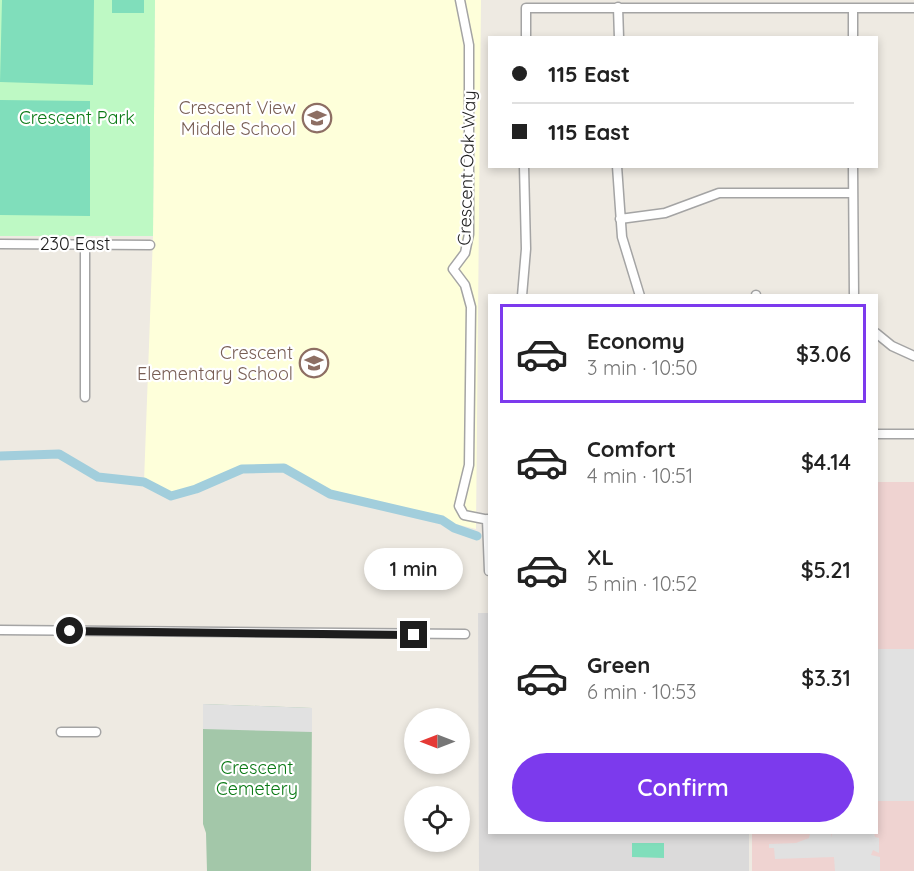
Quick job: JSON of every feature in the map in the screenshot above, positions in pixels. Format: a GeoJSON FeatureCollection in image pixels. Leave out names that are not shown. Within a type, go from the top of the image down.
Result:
{"type":"FeatureCollection","features":[{"type":"Feature","properties":{"kind":"street","name":"Crescent Oak Way"},"geometry":{"type":"LineString","coordinates":[[460,0],[469,45],[469,234],[465,253],[453,269],[468,292],[471,319],[470,465],[459,506],[464,515],[488,519]]}},
{"type":"Feature","properties":{"kind":"street"},"geometry":{"type":"LineString","coordinates":[[618,7],[619,36]]}},
{"type":"Feature","properties":{"kind":"street"},"geometry":{"type":"LineString","coordinates":[[526,36],[526,8],[914,8]]}},
{"type":"Feature","properties":{"kind":"street"},"geometry":{"type":"LineString","coordinates":[[853,8],[853,36]]}},
{"type":"Feature","properties":{"kind":"street"},"geometry":{"type":"LineString","coordinates":[[522,294],[526,249],[524,168]]}},
{"type":"Feature","properties":{"kind":"street"},"geometry":{"type":"LineString","coordinates":[[617,168],[620,219],[627,256],[639,294]]}},
{"type":"Feature","properties":{"kind":"street"},"geometry":{"type":"LineString","coordinates":[[853,168],[854,294]]}},
{"type":"Feature","properties":{"kind":"street"},"geometry":{"type":"LineString","coordinates":[[620,219],[665,213],[719,193],[853,193]]}},
{"type":"Feature","properties":{"kind":"street","name":"230 East"},"geometry":{"type":"LineString","coordinates":[[0,244],[150,245]]}},
{"type":"Feature","properties":{"kind":"street"},"geometry":{"type":"LineString","coordinates":[[85,244],[85,397]]}},
{"type":"Feature","properties":{"kind":"street"},"geometry":{"type":"LineString","coordinates":[[878,335],[892,346],[914,356]]}},
{"type":"Feature","properties":{"kind":"street"},"geometry":{"type":"LineString","coordinates":[[878,434],[914,434]]}},
{"type":"Feature","properties":{"kind":"street"},"geometry":{"type":"LineString","coordinates":[[0,630],[465,634]]}},
{"type":"Feature","properties":{"kind":"street"},"geometry":{"type":"LineString","coordinates":[[61,732],[96,732]]}},
{"type":"Feature","properties":{"kind":"shaded area"},"geometry":{"type":"Polygon","coordinates":[[[155,0],[481,0],[476,529],[330,494],[284,468],[242,469],[196,489],[171,496],[144,482],[153,236],[155,0]]]}},
{"type":"Feature","properties":{"kind":"shaded area"},"geometry":{"type":"Polygon","coordinates":[[[878,482],[914,482],[914,871],[752,871],[752,834],[878,834],[878,482]]]}},
{"type":"Feature","properties":{"kind":"shaded area"},"geometry":{"type":"Polygon","coordinates":[[[478,613],[488,613],[488,834],[749,834],[749,871],[479,871],[478,613]]]}},
{"type":"Feature","properties":{"kind":"shaded area"},"geometry":{"type":"Polygon","coordinates":[[[878,649],[914,649],[914,801],[878,801],[878,649]]]}},
{"type":"Feature","properties":{"kind":"shaded area"},"geometry":{"type":"Polygon","coordinates":[[[203,704],[312,708],[312,732],[203,729],[203,704]]]}},
{"type":"Feature","properties":{"kind":"shaded area"},"geometry":{"type":"Polygon","coordinates":[[[810,834],[831,834],[831,838],[832,834],[874,834],[875,837],[879,838],[879,853],[873,850],[871,855],[880,857],[880,871],[835,871],[834,857],[775,859],[774,848],[769,848],[769,844],[796,843],[809,838],[810,834]]]}},
{"type":"Feature","properties":{"kind":"green space","name":"Crescent Park"},"geometry":{"type":"Polygon","coordinates":[[[0,0],[155,0],[153,236],[0,236],[0,0]]]}},
{"type":"Feature","properties":{"kind":"green space"},"geometry":{"type":"Polygon","coordinates":[[[2,0],[94,0],[93,85],[0,82],[2,0]]]}},
{"type":"Feature","properties":{"kind":"green space"},"geometry":{"type":"Polygon","coordinates":[[[112,0],[144,0],[144,13],[112,13],[112,0]]]}},
{"type":"Feature","properties":{"kind":"green space"},"geometry":{"type":"Polygon","coordinates":[[[0,100],[90,101],[90,216],[0,215],[0,100]]]}},
{"type":"Feature","properties":{"kind":"green space","name":"Crescent Cemetery"},"geometry":{"type":"Polygon","coordinates":[[[203,704],[312,708],[311,871],[207,871],[206,833],[203,824],[203,704]]]}},
{"type":"Feature","properties":{"kind":"green space"},"geometry":{"type":"Polygon","coordinates":[[[632,843],[664,843],[664,858],[632,857],[632,843]]]}},
{"type":"Feature","properties":{"kind":"waterway"},"geometry":{"type":"LineString","coordinates":[[0,456],[59,454],[98,477],[144,482],[171,496],[196,489],[242,469],[284,468],[330,494],[442,520],[454,528],[477,536]]}},
{"type":"Feature","properties":{"kind":"place","name":"Crescent View Middle School"},"geometry":{"type":"Point","coordinates":[317,118]}},
{"type":"Feature","properties":{"kind":"place","name":"Crescent Elementary School"},"geometry":{"type":"Point","coordinates":[314,363]}},
{"type":"Feature","properties":{"kind":"route"},"geometry":{"type":"LineString","coordinates":[[70,631],[414,635]]}}]}
